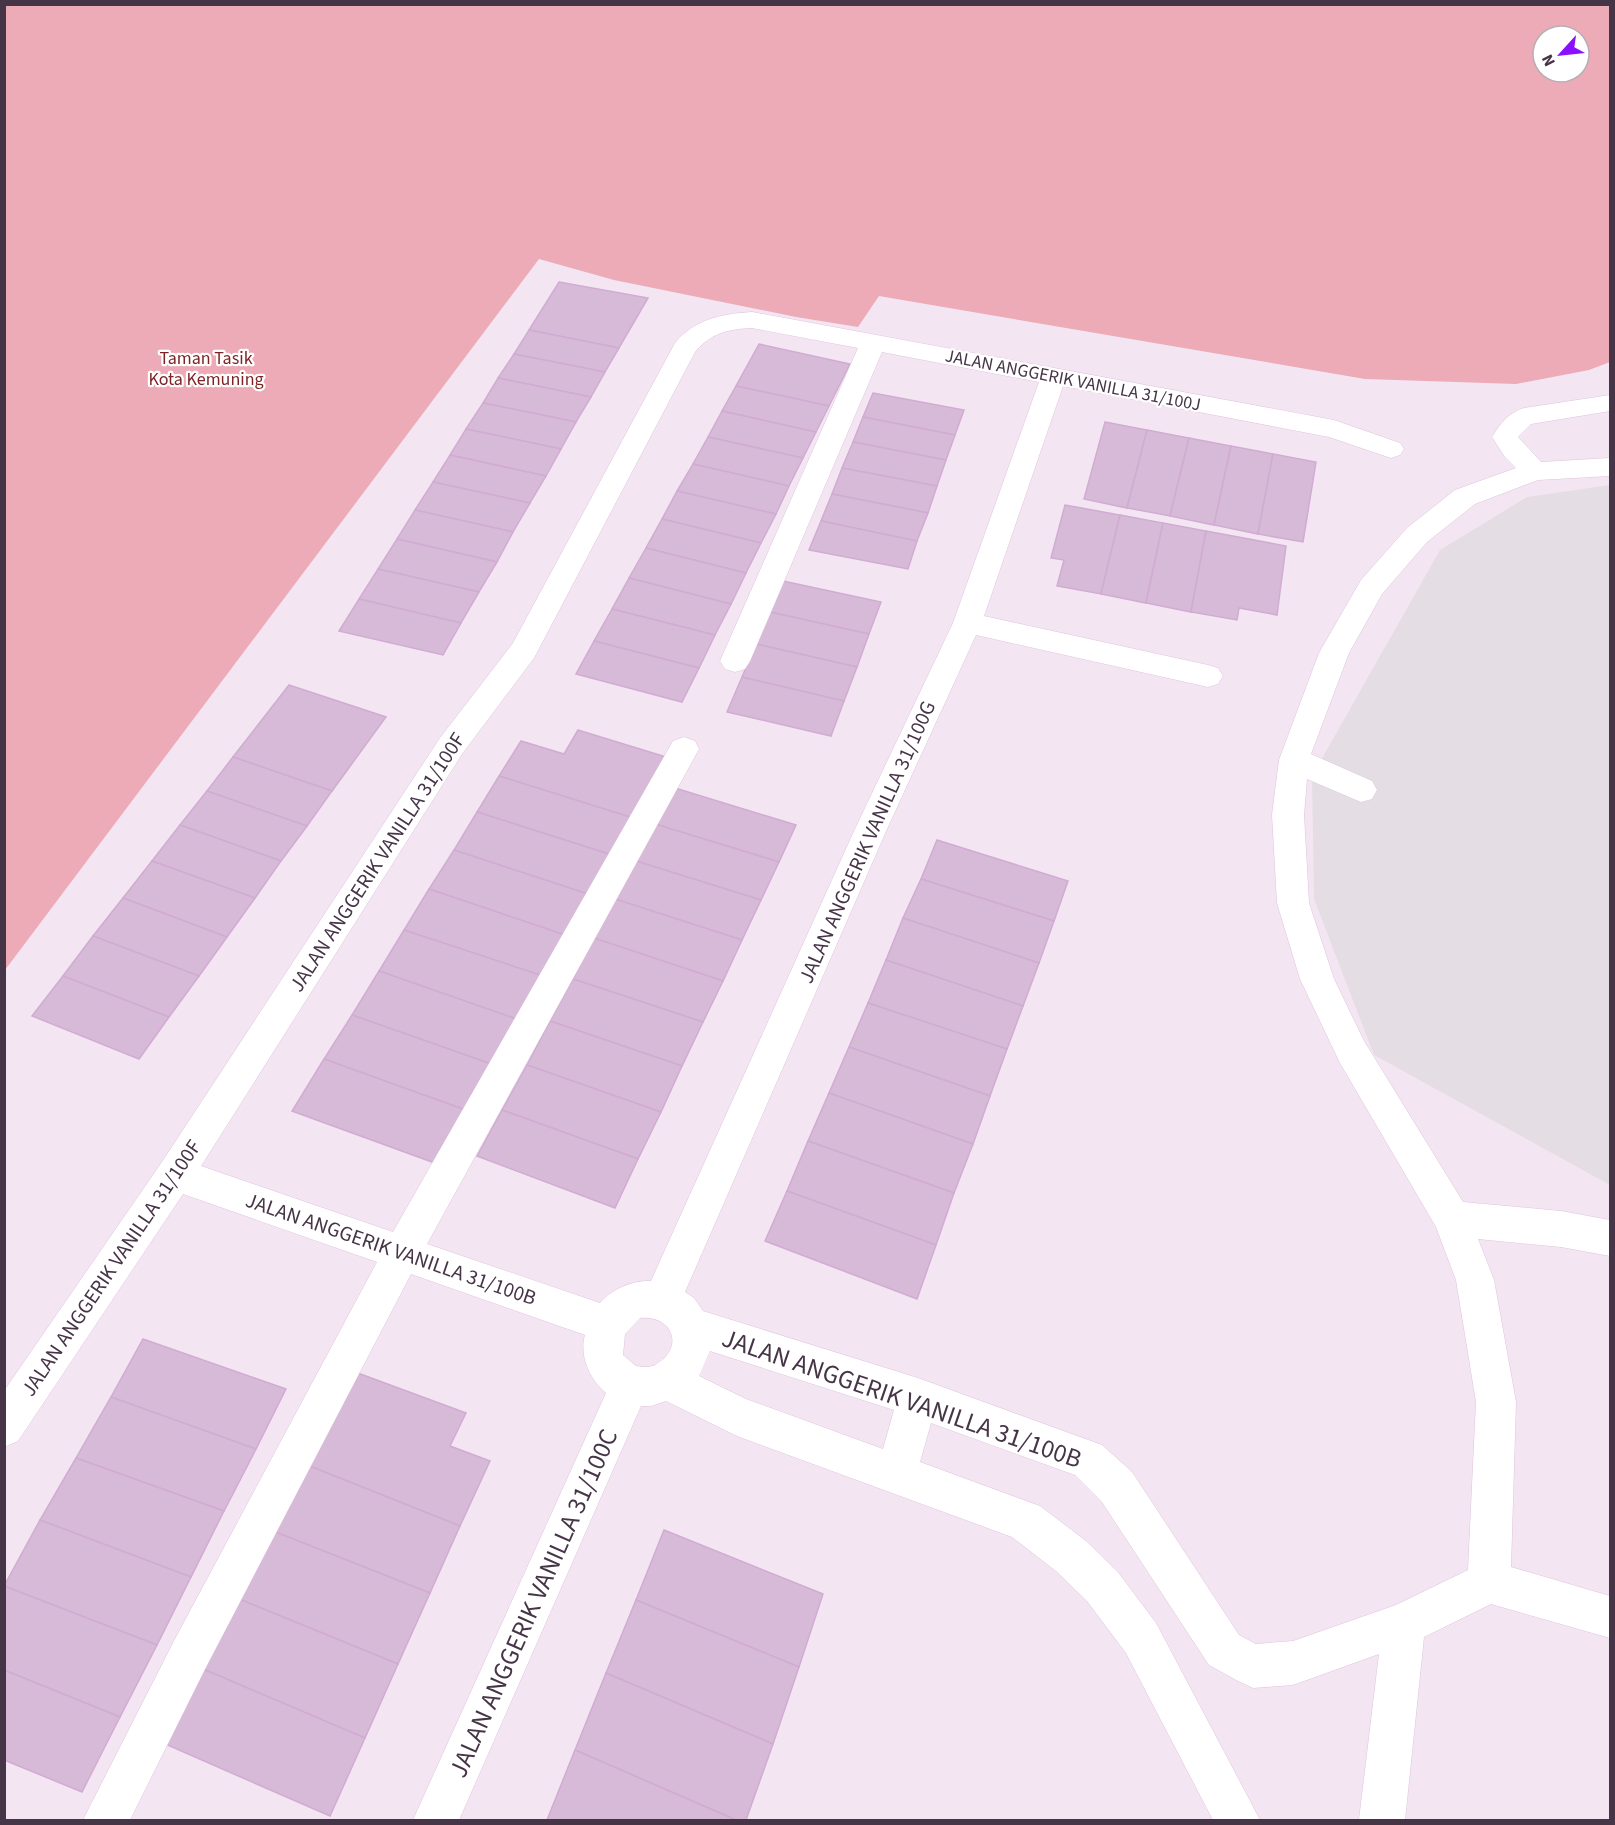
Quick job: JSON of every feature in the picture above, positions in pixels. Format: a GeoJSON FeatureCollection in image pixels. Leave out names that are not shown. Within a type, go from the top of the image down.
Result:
{"type":"FeatureCollection","features":[{"type":"Feature","properties":{"kind":"street","name":"JALAN ANGGERIK VANILLA 31/100J"},"geometry":{"type":"LineString","coordinates":[[752,320],[1334,429],[1391,449]]}},
{"type":"Feature","properties":{"kind":"street","name":"JALAN ANGGERIK VANILLA 31/100F"},"geometry":{"type":"LineString","coordinates":[[4,1427],[175,1174],[451,746],[524,650],[684,349],[694,336],[723,321],[752,320]]}},
{"type":"Feature","properties":{"kind":"street"},"geometry":{"type":"LineString","coordinates":[[735,662],[873,343]]}},
{"type":"Feature","properties":{"kind":"street","name":"JALAN ANGGERIK VANILLA 31/100G"},"geometry":{"type":"LineString","coordinates":[[676,1312],[871,829],[967,623],[1053,377]]}},
{"type":"Feature","properties":{"kind":"street"},"geometry":{"type":"LineString","coordinates":[[1535,471],[1514,451],[1505,438],[1513,425],[1524,417],[1611,403]]}},
{"type":"Feature","properties":{"kind":"street"},"geometry":{"type":"LineString","coordinates":[[1610,467],[1535,471],[1465,497],[1417,535],[1371,587],[1334,653],[1294,759],[1288,816],[1293,903],[1317,980],[1352,1052],[1452,1219],[1475,1280],[1496,1402],[1489,1582],[1611,1617]]}},
{"type":"Feature","properties":{"kind":"street"},"geometry":{"type":"LineString","coordinates":[[967,623],[1208,676]]}},
{"type":"Feature","properties":{"kind":"street"},"geometry":{"type":"LineString","coordinates":[[106,1821],[196,1644],[402,1253],[684,749]]}},
{"type":"Feature","properties":{"kind":"street"},"geometry":{"type":"LineString","coordinates":[[1294,759],[1361,790]]}},
{"type":"Feature","properties":{"kind":"street","name":"JALAN ANGGERIK VANILLA 31/100B"},"geometry":{"type":"LineString","coordinates":[[175,1174],[607,1324]]}},
{"type":"Feature","properties":{"kind":"street"},"geometry":{"type":"LineString","coordinates":[[1452,1219],[1561,1229],[1611,1238]]}},
{"type":"Feature","properties":{"kind":"street"},"geometry":{"type":"LineString","coordinates":[[649,1384],[682,1370],[690,1355],[693,1340],[676,1312],[641,1299],[621,1307],[607,1324],[602,1348],[610,1371],[1024,1521],[1071,1556],[1102,1586],[1141,1638],[1237,1821]]}},
{"type":"Feature","properties":{"kind":"street","name":"JALAN ANGGERIK VANILLA 31/100B"},"geometry":{"type":"LineString","coordinates":[[676,1312],[1088,1459],[1117,1487],[1224,1650],[1253,1666],[1293,1663],[1404,1624],[1489,1582]]}},
{"type":"Feature","properties":{"kind":"street","name":"JALAN ANGGERIK VANILLA 31/100C"},"geometry":{"type":"LineString","coordinates":[[436,1821],[649,1384]]}},
{"type":"Feature","properties":{"kind":"street"},"geometry":{"type":"LineString","coordinates":[[896,1474],[918,1398]]}},
{"type":"Feature","properties":{"kind":"street"},"geometry":{"type":"LineString","coordinates":[[1382,1821],[1404,1624]]}},
{"type":"Feature","properties":{"kind":"green space","name":"Taman Tasik Kota Kemuning"},"geometry":{"type":"Polygon","coordinates":[[[5,4],[1610,5],[1610,362],[1589,370],[1516,384],[1365,379],[879,296],[858,327],[796,317],[614,280],[539,259],[5,970],[5,4]]]}},
{"type":"Feature","properties":{"kind":"shaded area"},"geometry":{"type":"Polygon","coordinates":[[[1610,485],[1610,1185],[1374,1055],[1314,899],[1312,776],[1440,550],[1527,497],[1610,485]]]}},
{"type":"Feature","properties":{"kind":"building"},"geometry":{"type":"Polygon","coordinates":[[[559,282],[648,298],[619,348],[529,330],[559,282]]]}},
{"type":"Feature","properties":{"kind":"building"},"geometry":{"type":"Polygon","coordinates":[[[529,330],[619,348],[605,372],[514,354],[529,330]]]}},
{"type":"Feature","properties":{"kind":"building"},"geometry":{"type":"Polygon","coordinates":[[[759,344],[850,364],[829,406],[736,386],[759,344]]]}},
{"type":"Feature","properties":{"kind":"building"},"geometry":{"type":"Polygon","coordinates":[[[514,354],[605,372],[591,397],[498,378],[514,354]]]}},
{"type":"Feature","properties":{"kind":"building"},"geometry":{"type":"Polygon","coordinates":[[[498,378],[591,397],[576,422],[483,403],[498,378]]]}},
{"type":"Feature","properties":{"kind":"building"},"geometry":{"type":"Polygon","coordinates":[[[736,386],[829,406],[816,432],[722,411],[736,386]]]}},
{"type":"Feature","properties":{"kind":"building"},"geometry":{"type":"Polygon","coordinates":[[[873,393],[964,410],[955,435],[863,417],[873,393]]]}},
{"type":"Feature","properties":{"kind":"building"},"geometry":{"type":"Polygon","coordinates":[[[483,403],[576,422],[561,449],[466,429],[483,403]]]}},
{"type":"Feature","properties":{"kind":"building"},"geometry":{"type":"Polygon","coordinates":[[[722,411],[816,432],[803,458],[708,437],[722,411]]]}},
{"type":"Feature","properties":{"kind":"building"},"geometry":{"type":"Polygon","coordinates":[[[863,417],[955,435],[946,460],[853,442],[863,417]]]}},
{"type":"Feature","properties":{"kind":"building"},"geometry":{"type":"Polygon","coordinates":[[[1105,422],[1147,430],[1127,508],[1084,499],[1105,422]]]}},
{"type":"Feature","properties":{"kind":"building"},"geometry":{"type":"Polygon","coordinates":[[[466,429],[561,449],[546,476],[450,455],[466,429]]]}},
{"type":"Feature","properties":{"kind":"building"},"geometry":{"type":"Polygon","coordinates":[[[1147,430],[1189,438],[1170,516],[1127,508],[1147,430]]]}},
{"type":"Feature","properties":{"kind":"building"},"geometry":{"type":"Polygon","coordinates":[[[708,437],[803,458],[789,486],[693,464],[708,437]]]}},
{"type":"Feature","properties":{"kind":"building"},"geometry":{"type":"Polygon","coordinates":[[[1189,438],[1231,446],[1214,525],[1170,516],[1189,438]]]}},
{"type":"Feature","properties":{"kind":"building"},"geometry":{"type":"Polygon","coordinates":[[[853,442],[946,460],[937,486],[842,468],[853,442]]]}},
{"type":"Feature","properties":{"kind":"building"},"geometry":{"type":"Polygon","coordinates":[[[1231,446],[1273,454],[1258,534],[1214,525],[1231,446]]]}},
{"type":"Feature","properties":{"kind":"building"},"geometry":{"type":"Polygon","coordinates":[[[1273,454],[1316,462],[1303,542],[1258,534],[1273,454]]]}},
{"type":"Feature","properties":{"kind":"building"},"geometry":{"type":"Polygon","coordinates":[[[450,455],[546,476],[530,503],[433,482],[450,455]]]}},
{"type":"Feature","properties":{"kind":"building"},"geometry":{"type":"Polygon","coordinates":[[[693,464],[789,486],[776,514],[677,491],[693,464]]]}},
{"type":"Feature","properties":{"kind":"building"},"geometry":{"type":"Polygon","coordinates":[[[842,468],[937,486],[928,513],[832,494],[842,468]]]}},
{"type":"Feature","properties":{"kind":"building"},"geometry":{"type":"Polygon","coordinates":[[[433,482],[530,503],[513,532],[415,510],[433,482]]]}},
{"type":"Feature","properties":{"kind":"building"},"geometry":{"type":"Polygon","coordinates":[[[677,491],[776,514],[761,543],[662,519],[677,491]]]}},
{"type":"Feature","properties":{"kind":"building"},"geometry":{"type":"Polygon","coordinates":[[[832,494],[928,513],[917,541],[821,521],[832,494]]]}},
{"type":"Feature","properties":{"kind":"building"},"geometry":{"type":"Polygon","coordinates":[[[1065,505],[1120,515],[1101,594],[1057,586],[1064,560],[1051,558],[1065,505]]]}},
{"type":"Feature","properties":{"kind":"building"},"geometry":{"type":"Polygon","coordinates":[[[415,510],[513,532],[497,562],[397,539],[415,510]]]}},
{"type":"Feature","properties":{"kind":"building"},"geometry":{"type":"Polygon","coordinates":[[[1120,515],[1163,523],[1146,603],[1101,594],[1120,515]]]}},
{"type":"Feature","properties":{"kind":"building"},"geometry":{"type":"Polygon","coordinates":[[[662,519],[761,543],[746,573],[646,548],[662,519]]]}},
{"type":"Feature","properties":{"kind":"building"},"geometry":{"type":"Polygon","coordinates":[[[821,521],[917,541],[908,569],[809,550],[821,521]]]}},
{"type":"Feature","properties":{"kind":"building"},"geometry":{"type":"Polygon","coordinates":[[[1163,523],[1206,531],[1191,612],[1146,603],[1163,523]]]}},
{"type":"Feature","properties":{"kind":"building"},"geometry":{"type":"Polygon","coordinates":[[[1206,531],[1286,546],[1277,615],[1239,608],[1237,620],[1191,612],[1206,531]]]}},
{"type":"Feature","properties":{"kind":"building"},"geometry":{"type":"Polygon","coordinates":[[[397,539],[497,562],[479,592],[378,569],[397,539]]]}},
{"type":"Feature","properties":{"kind":"building"},"geometry":{"type":"Polygon","coordinates":[[[646,548],[746,573],[731,604],[629,578],[646,548]]]}},
{"type":"Feature","properties":{"kind":"building"},"geometry":{"type":"Polygon","coordinates":[[[378,569],[479,592],[461,623],[359,599],[378,569]]]}},
{"type":"Feature","properties":{"kind":"building"},"geometry":{"type":"Polygon","coordinates":[[[629,578],[731,604],[715,635],[612,609],[629,578]]]}},
{"type":"Feature","properties":{"kind":"building"},"geometry":{"type":"Polygon","coordinates":[[[783,581],[881,602],[869,634],[770,612],[783,581]]]}},
{"type":"Feature","properties":{"kind":"building"},"geometry":{"type":"Polygon","coordinates":[[[359,599],[461,623],[443,655],[339,631],[359,599]]]}},
{"type":"Feature","properties":{"kind":"building"},"geometry":{"type":"Polygon","coordinates":[[[612,609],[715,635],[699,668],[594,641],[612,609]]]}},
{"type":"Feature","properties":{"kind":"building"},"geometry":{"type":"Polygon","coordinates":[[[770,612],[869,634],[857,667],[756,644],[770,612]]]}},
{"type":"Feature","properties":{"kind":"building"},"geometry":{"type":"Polygon","coordinates":[[[594,641],[699,668],[682,702],[576,674],[594,641]]]}},
{"type":"Feature","properties":{"kind":"building"},"geometry":{"type":"Polygon","coordinates":[[[756,644],[857,667],[844,701],[742,677],[756,644]]]}},
{"type":"Feature","properties":{"kind":"building"},"geometry":{"type":"Polygon","coordinates":[[[742,677],[844,701],[831,736],[727,712],[742,677]]]}},
{"type":"Feature","properties":{"kind":"building"},"geometry":{"type":"Polygon","coordinates":[[[289,685],[386,717],[332,791],[233,757],[289,685]]]}},
{"type":"Feature","properties":{"kind":"building"},"geometry":{"type":"Polygon","coordinates":[[[578,730],[666,757],[633,818],[499,776],[521,741],[564,754],[578,730]]]}},
{"type":"Feature","properties":{"kind":"building"},"geometry":{"type":"Polygon","coordinates":[[[233,757],[332,791],[307,826],[207,791],[233,757]]]}},
{"type":"Feature","properties":{"kind":"building"},"geometry":{"type":"Polygon","coordinates":[[[499,776],[633,818],[612,855],[477,812],[499,776]]]}},
{"type":"Feature","properties":{"kind":"building"},"geometry":{"type":"Polygon","coordinates":[[[675,788],[796,825],[779,862],[655,824],[675,788]]]}},
{"type":"Feature","properties":{"kind":"building"},"geometry":{"type":"Polygon","coordinates":[[[207,791],[307,826],[281,861],[180,825],[207,791]]]}},
{"type":"Feature","properties":{"kind":"building"},"geometry":{"type":"Polygon","coordinates":[[[477,812],[612,855],[591,895],[454,850],[477,812]]]}},
{"type":"Feature","properties":{"kind":"building"},"geometry":{"type":"Polygon","coordinates":[[[655,824],[779,862],[761,900],[636,861],[655,824]]]}},
{"type":"Feature","properties":{"kind":"building"},"geometry":{"type":"Polygon","coordinates":[[[180,825],[281,861],[255,898],[152,861],[180,825]]]}},
{"type":"Feature","properties":{"kind":"building"},"geometry":{"type":"Polygon","coordinates":[[[937,840],[1068,881],[1054,921],[921,879],[937,840]]]}},
{"type":"Feature","properties":{"kind":"building"},"geometry":{"type":"Polygon","coordinates":[[[454,850],[591,895],[568,936],[429,889],[454,850]]]}},
{"type":"Feature","properties":{"kind":"building"},"geometry":{"type":"Polygon","coordinates":[[[152,861],[255,898],[227,937],[123,898],[152,861]]]}},
{"type":"Feature","properties":{"kind":"building"},"geometry":{"type":"Polygon","coordinates":[[[636,861],[761,900],[742,940],[615,899],[636,861]]]}},
{"type":"Feature","properties":{"kind":"building"},"geometry":{"type":"Polygon","coordinates":[[[921,879],[1054,921],[1039,963],[903,918],[921,879]]]}},
{"type":"Feature","properties":{"kind":"building"},"geometry":{"type":"Polygon","coordinates":[[[429,889],[568,936],[546,977],[404,930],[429,889]]]}},
{"type":"Feature","properties":{"kind":"building"},"geometry":{"type":"Polygon","coordinates":[[[123,898],[227,937],[199,976],[93,936],[123,898]]]}},
{"type":"Feature","properties":{"kind":"building"},"geometry":{"type":"Polygon","coordinates":[[[615,899],[742,940],[723,981],[594,938],[615,899]]]}},
{"type":"Feature","properties":{"kind":"building"},"geometry":{"type":"Polygon","coordinates":[[[903,918],[1039,963],[1023,1006],[886,960],[903,918]]]}},
{"type":"Feature","properties":{"kind":"building"},"geometry":{"type":"Polygon","coordinates":[[[404,930],[546,977],[522,1021],[379,971],[404,930]]]}},
{"type":"Feature","properties":{"kind":"building"},"geometry":{"type":"Polygon","coordinates":[[[93,936],[199,976],[169,1017],[63,976],[93,936]]]}},
{"type":"Feature","properties":{"kind":"building"},"geometry":{"type":"Polygon","coordinates":[[[594,938],[723,981],[703,1022],[573,979],[594,938]]]}},
{"type":"Feature","properties":{"kind":"building"},"geometry":{"type":"Polygon","coordinates":[[[886,960],[1023,1006],[1007,1049],[868,1003],[886,960]]]}},
{"type":"Feature","properties":{"kind":"building"},"geometry":{"type":"Polygon","coordinates":[[[379,971],[522,1021],[497,1066],[352,1015],[379,971]]]}},
{"type":"Feature","properties":{"kind":"building"},"geometry":{"type":"Polygon","coordinates":[[[63,976],[169,1017],[139,1059],[32,1016],[63,976]]]}},
{"type":"Feature","properties":{"kind":"building"},"geometry":{"type":"Polygon","coordinates":[[[573,979],[703,1022],[682,1066],[550,1021],[573,979]]]}},
{"type":"Feature","properties":{"kind":"building"},"geometry":{"type":"Polygon","coordinates":[[[868,1003],[1007,1049],[990,1096],[849,1047],[868,1003]]]}},
{"type":"Feature","properties":{"kind":"building"},"geometry":{"type":"Polygon","coordinates":[[[352,1015],[497,1066],[471,1112],[324,1059],[352,1015]]]}},
{"type":"Feature","properties":{"kind":"building"},"geometry":{"type":"Polygon","coordinates":[[[550,1021],[682,1066],[661,1112],[527,1065],[550,1021]]]}},
{"type":"Feature","properties":{"kind":"building"},"geometry":{"type":"Polygon","coordinates":[[[849,1047],[990,1096],[973,1144],[829,1093],[849,1047]]]}},
{"type":"Feature","properties":{"kind":"building"},"geometry":{"type":"Polygon","coordinates":[[[324,1059],[471,1112],[443,1166],[292,1111],[324,1059]]]}},
{"type":"Feature","properties":{"kind":"building"},"geometry":{"type":"Polygon","coordinates":[[[527,1065],[661,1112],[638,1159],[502,1110],[527,1065]]]}},
{"type":"Feature","properties":{"kind":"building"},"geometry":{"type":"Polygon","coordinates":[[[829,1093],[973,1144],[954,1193],[808,1141],[829,1093]]]}},
{"type":"Feature","properties":{"kind":"building"},"geometry":{"type":"Polygon","coordinates":[[[502,1110],[638,1159],[615,1208],[477,1156],[502,1110]]]}},
{"type":"Feature","properties":{"kind":"building"},"geometry":{"type":"Polygon","coordinates":[[[808,1141],[954,1193],[936,1245],[787,1191],[808,1141]]]}},
{"type":"Feature","properties":{"kind":"building"},"geometry":{"type":"Polygon","coordinates":[[[787,1191],[936,1245],[917,1299],[765,1241],[787,1191]]]}},
{"type":"Feature","properties":{"kind":"building"},"geometry":{"type":"Polygon","coordinates":[[[143,1339],[286,1389],[256,1449],[111,1397],[143,1339]]]}},
{"type":"Feature","properties":{"kind":"building"},"geometry":{"type":"Polygon","coordinates":[[[355,1372],[466,1413],[450,1446],[490,1461],[460,1526],[307,1465],[355,1372]]]}},
{"type":"Feature","properties":{"kind":"building"},"geometry":{"type":"Polygon","coordinates":[[[111,1397],[256,1449],[224,1511],[76,1458],[111,1397]]]}},
{"type":"Feature","properties":{"kind":"building"},"geometry":{"type":"Polygon","coordinates":[[[76,1458],[224,1511],[191,1577],[40,1520],[76,1458]]]}},
{"type":"Feature","properties":{"kind":"building"},"geometry":{"type":"Polygon","coordinates":[[[307,1465],[460,1526],[430,1593],[273,1531],[307,1465]]]}},
{"type":"Feature","properties":{"kind":"building"},"geometry":{"type":"Polygon","coordinates":[[[40,1520],[191,1577],[157,1645],[4,1586],[40,1520]]]}},
{"type":"Feature","properties":{"kind":"building"},"geometry":{"type":"Polygon","coordinates":[[[664,1530],[823,1594],[799,1667],[636,1600],[664,1530]]]}},
{"type":"Feature","properties":{"kind":"building"},"geometry":{"type":"Polygon","coordinates":[[[273,1531],[430,1593],[398,1664],[239,1599],[273,1531]]]}},
{"type":"Feature","properties":{"kind":"building"},"geometry":{"type":"Polygon","coordinates":[[[4,1586],[157,1645],[120,1717],[4,1670],[4,1586]]]}},
{"type":"Feature","properties":{"kind":"building"},"geometry":{"type":"Polygon","coordinates":[[[239,1599],[398,1664],[365,1738],[203,1669],[239,1599]]]}},
{"type":"Feature","properties":{"kind":"building"},"geometry":{"type":"Polygon","coordinates":[[[636,1600],[799,1667],[773,1744],[606,1673],[636,1600]]]}},
{"type":"Feature","properties":{"kind":"building"},"geometry":{"type":"Polygon","coordinates":[[[203,1669],[365,1738],[330,1816],[165,1744],[203,1669]]]}},
{"type":"Feature","properties":{"kind":"building"},"geometry":{"type":"Polygon","coordinates":[[[4,1670],[120,1717],[82,1792],[4,1760],[4,1670]]]}},
{"type":"Feature","properties":{"kind":"building"},"geometry":{"type":"Polygon","coordinates":[[[606,1673],[773,1744],[746,1820],[736,1820],[575,1750],[606,1673]]]}},
{"type":"Feature","properties":{"kind":"building"},"geometry":{"type":"Polygon","coordinates":[[[575,1750],[736,1820],[547,1820],[575,1750]]]}}]}
